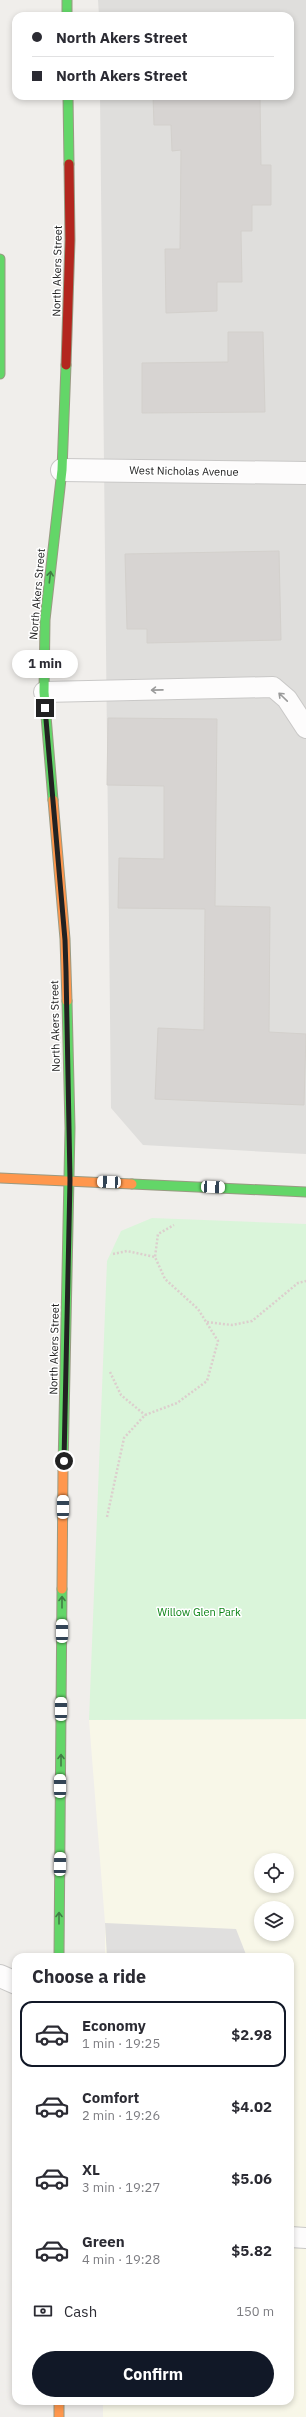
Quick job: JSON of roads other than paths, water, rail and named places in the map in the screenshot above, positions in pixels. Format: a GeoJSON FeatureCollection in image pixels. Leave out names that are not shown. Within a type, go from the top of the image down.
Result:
{"type":"FeatureCollection","features":[{"type":"Feature","properties":{"kind":"main road"},"geometry":{"type":"LineString","coordinates":[[67,0],[67,12]]}},
{"type":"Feature","properties":{"kind":"main road","name":"North Akers Street"},"geometry":{"type":"LineString","coordinates":[[59,1953],[63,1492],[70,1180],[65,940],[44,692],[45,620],[62,470],[70,240],[68,100]]}},
{"type":"Feature","properties":{"kind":"main road"},"geometry":{"type":"LineString","coordinates":[[0,259],[0,374]]}},
{"type":"Feature","properties":{"kind":"main road"},"geometry":{"type":"LineString","coordinates":[[0,1178],[70,1180],[306,1192]]}},
{"type":"Feature","properties":{"kind":"main road"},"geometry":{"type":"LineString","coordinates":[[59,2405],[59,2417]]}},
{"type":"Feature","properties":{"kind":"street","name":"West Nicholas Avenue"},"geometry":{"type":"LineString","coordinates":[[62,470],[306,473]]}},
{"type":"Feature","properties":{"kind":"street"},"geometry":{"type":"LineString","coordinates":[[0,1976],[12,1981]]}},
{"type":"Feature","properties":{"kind":"lane"},"geometry":{"type":"LineString","coordinates":[[44,692],[273,687],[286,699],[306,728]]}},
{"type":"Feature","properties":{"kind":"lane"},"geometry":{"type":"LineString","coordinates":[[294,2237],[306,2238]]}},
{"type":"Feature","properties":{"kind":"park label","name":"Willow Glen Park"},"geometry":{"type":"Point","coordinates":[199,1612]}}]}
